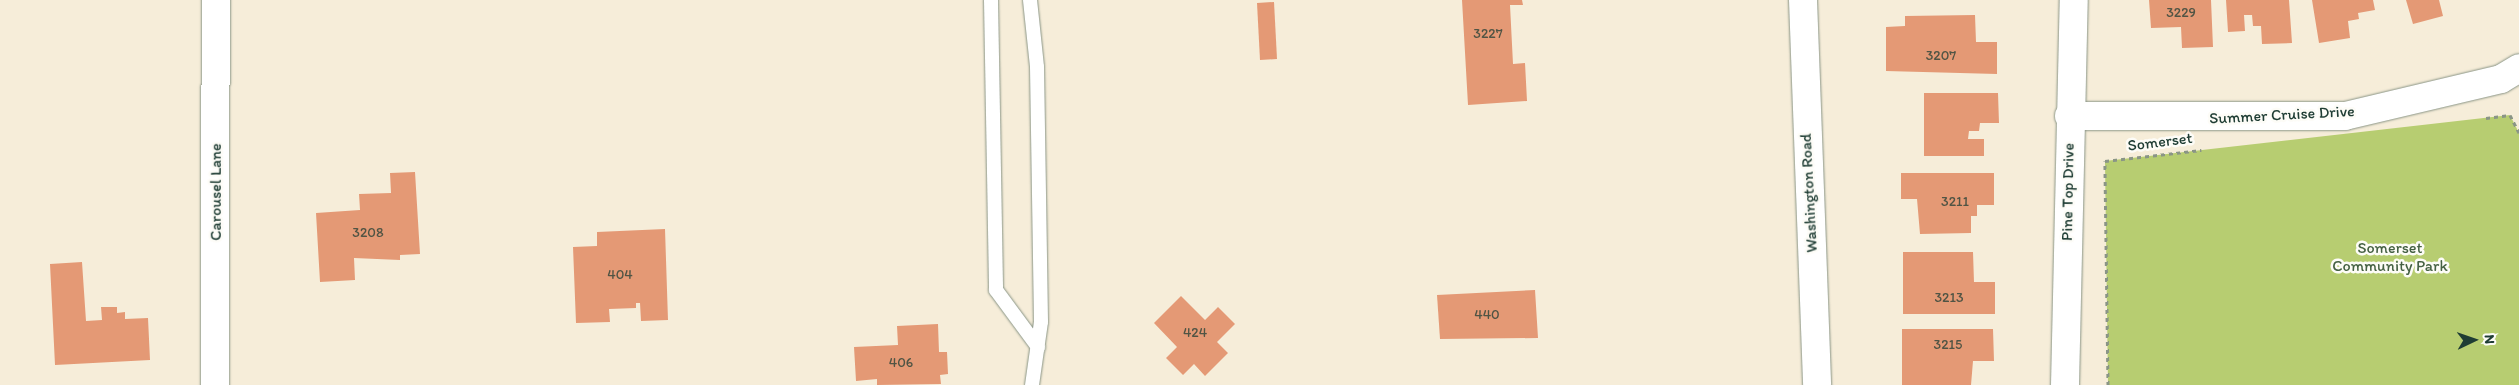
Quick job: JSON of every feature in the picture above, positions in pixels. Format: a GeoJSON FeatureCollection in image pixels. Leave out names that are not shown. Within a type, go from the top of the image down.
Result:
{"type":"FeatureCollection","features":[{"type":"Feature","properties":{"kind":"street","name":"Carousel Lane"},"geometry":{"type":"LineString","coordinates":[[215,385],[216,0]]}},
{"type":"Feature","properties":{"kind":"street","name":"Washington Road"},"geometry":{"type":"LineString","coordinates":[[1803,0],[1817,385]]}},
{"type":"Feature","properties":{"kind":"street","name":"Pine Top Drive"},"geometry":{"type":"LineString","coordinates":[[2065,385],[2069,116],[2074,0]]}},
{"type":"Feature","properties":{"kind":"street","name":"Summer Cruise Drive"},"geometry":{"type":"LineString","coordinates":[[2069,116],[2345,116],[2501,79],[2519,68]]}},
{"type":"Feature","properties":{"kind":"lane"},"geometry":{"type":"LineString","coordinates":[[991,0],[996,290],[1038,347]]}},
{"type":"Feature","properties":{"kind":"lane"},"geometry":{"type":"LineString","coordinates":[[1030,0],[1037,77],[1038,347],[1032,385]]}},
{"type":"Feature","properties":{"kind":"path"},"geometry":{"type":"LineString","coordinates":[[2480,118],[2510,115],[2519,133]]}},
{"type":"Feature","properties":{"kind":"path","name":"Somerset"},"geometry":{"type":"LineString","coordinates":[[2108,385],[2104,161],[2203,150]]}},
{"type":"Feature","properties":{"kind":"green space","name":"Somerset Community Park"},"geometry":{"type":"Polygon","coordinates":[[[2510,115],[2519,133],[2519,385],[2108,385],[2105,161],[2510,115]]]}},
{"type":"Feature","properties":{"kind":"building"},"geometry":{"type":"Polygon","coordinates":[[[1462,0],[1522,0],[1523,5],[1510,5],[1513,64],[1525,63],[1527,101],[1468,105],[1462,0]]]}},
{"type":"Feature","properties":{"kind":"building"},"geometry":{"type":"Polygon","coordinates":[[[2149,0],[2211,0],[2213,47],[2182,48],[2181,27],[2151,28],[2149,0]]]}},
{"type":"Feature","properties":{"kind":"building"},"geometry":{"type":"Polygon","coordinates":[[[2226,0],[2289,0],[2292,43],[2262,44],[2261,26],[2253,26],[2252,15],[2244,15],[2245,31],[2228,32],[2226,0]]]}},
{"type":"Feature","properties":{"kind":"building"},"geometry":{"type":"Polygon","coordinates":[[[2312,0],[2373,0],[2375,10],[2358,13],[2359,19],[2348,21],[2350,38],[2319,43],[2312,0]]]}},
{"type":"Feature","properties":{"kind":"building"},"geometry":{"type":"Polygon","coordinates":[[[2406,0],[2439,0],[2443,16],[2413,24],[2406,0]]]}},
{"type":"Feature","properties":{"kind":"building"},"geometry":{"type":"Polygon","coordinates":[[[1274,2],[1277,59],[1260,60],[1257,3],[1274,2]]]}},
{"type":"Feature","properties":{"kind":"building"},"geometry":{"type":"Polygon","coordinates":[[[1975,15],[1976,42],[1997,42],[1997,74],[1886,71],[1886,27],[1905,26],[1905,16],[1975,15]]]}},
{"type":"Feature","properties":{"kind":"building"},"geometry":{"type":"Polygon","coordinates":[[[1924,93],[1998,93],[1999,123],[1980,123],[1979,131],[1969,131],[1968,139],[1984,139],[1984,156],[1924,156],[1924,93]]]}},
{"type":"Feature","properties":{"kind":"building"},"geometry":{"type":"Polygon","coordinates":[[[415,172],[420,254],[400,255],[400,260],[354,258],[355,280],[320,282],[316,213],[360,210],[359,194],[391,193],[390,173],[415,172]]]}},
{"type":"Feature","properties":{"kind":"building"},"geometry":{"type":"Polygon","coordinates":[[[1901,173],[1994,173],[1994,205],[1977,205],[1977,216],[1971,216],[1971,233],[1920,234],[1917,199],[1901,199],[1901,173]]]}},
{"type":"Feature","properties":{"kind":"building"},"geometry":{"type":"Polygon","coordinates":[[[665,229],[668,320],[641,321],[640,303],[636,303],[636,308],[609,309],[610,322],[576,323],[573,247],[597,246],[597,232],[665,229]]]}},
{"type":"Feature","properties":{"kind":"building"},"geometry":{"type":"Polygon","coordinates":[[[1903,252],[1973,252],[1974,282],[1995,282],[1995,314],[1903,314],[1903,252]]]}},
{"type":"Feature","properties":{"kind":"building"},"geometry":{"type":"Polygon","coordinates":[[[82,262],[86,321],[102,320],[101,307],[117,307],[117,313],[125,312],[125,319],[148,318],[150,360],[55,365],[50,264],[82,262]]]}},
{"type":"Feature","properties":{"kind":"building"},"geometry":{"type":"Polygon","coordinates":[[[1535,290],[1538,338],[1440,339],[1437,295],[1535,290]]]}},
{"type":"Feature","properties":{"kind":"building"},"geometry":{"type":"Polygon","coordinates":[[[1181,296],[1205,320],[1218,307],[1235,324],[1217,342],[1228,353],[1205,376],[1194,364],[1183,375],[1166,358],[1177,347],[1154,323],[1181,296]]]}},
{"type":"Feature","properties":{"kind":"building"},"geometry":{"type":"Polygon","coordinates":[[[938,324],[939,352],[947,352],[948,374],[940,375],[941,384],[877,385],[877,379],[856,381],[854,347],[898,345],[897,326],[938,324]]]}},
{"type":"Feature","properties":{"kind":"building"},"geometry":{"type":"Polygon","coordinates":[[[1902,329],[1993,329],[1994,361],[1973,361],[1971,385],[1902,385],[1902,329]]]}}]}
